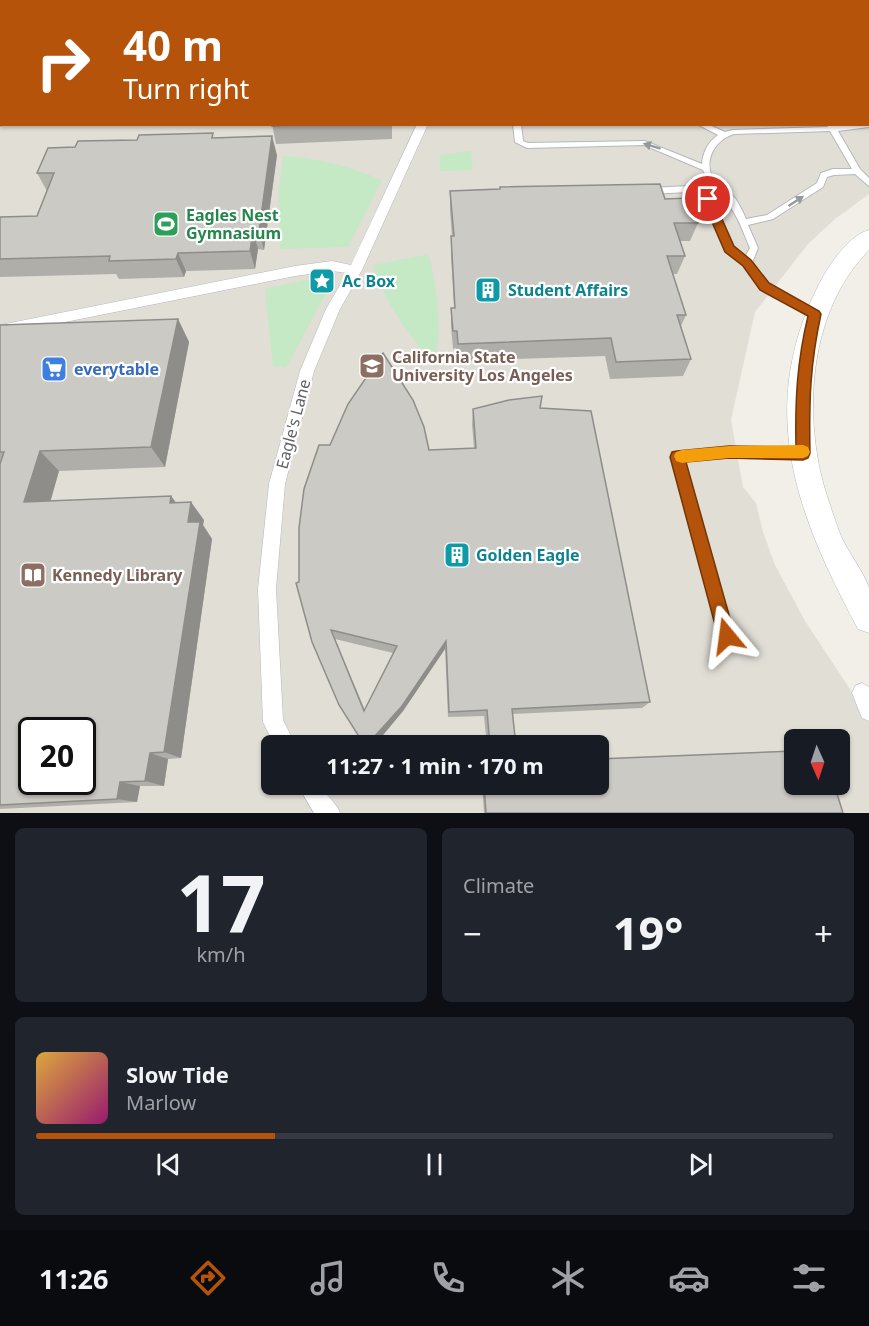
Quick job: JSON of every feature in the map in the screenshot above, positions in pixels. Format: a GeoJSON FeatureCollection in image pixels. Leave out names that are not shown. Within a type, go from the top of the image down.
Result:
{"type":"FeatureCollection","features":[{"type":"Feature","properties":{"kind":"street","name":"Eagle's Lane"},"geometry":{"type":"LineString","coordinates":[[280,735],[273,722],[268,600],[277,484],[307,371],[333,309],[355,270],[376,219],[398,180],[422,126]]}},
{"type":"Feature","properties":{"kind":"street"},"geometry":{"type":"LineString","coordinates":[[869,237],[832,279],[815,314],[806,351],[802,392],[803,453],[826,534],[869,618]]}},
{"type":"Feature","properties":{"kind":"street"},"geometry":{"type":"LineString","coordinates":[[0,330],[295,272],[332,266],[355,270]]}},
{"type":"Feature","properties":{"kind":"street"},"geometry":{"type":"LineString","coordinates":[[314,795],[318,803],[330,813]]}},
{"type":"Feature","properties":{"kind":"lane"},"geometry":{"type":"LineString","coordinates":[[517,126],[519,142],[527,146],[645,143],[705,168]]}},
{"type":"Feature","properties":{"kind":"lane"},"geometry":{"type":"LineString","coordinates":[[704,126],[722,134],[850,126]]}},
{"type":"Feature","properties":{"kind":"lane"},"geometry":{"type":"LineString","coordinates":[[831,127],[857,171],[869,183]]}},
{"type":"Feature","properties":{"kind":"lane"},"geometry":{"type":"LineString","coordinates":[[722,134],[708,151],[705,168],[715,188],[729,197],[743,222],[754,248],[747,263]]}},
{"type":"Feature","properties":{"kind":"lane"},"geometry":{"type":"LineString","coordinates":[[743,222],[770,218],[820,185],[824,175],[832,172],[857,171]]}},
{"type":"Feature","properties":{"kind":"lane"},"geometry":{"type":"LineString","coordinates":[[644,191],[715,188]]}},
{"type":"Feature","properties":{"kind":"lane"},"geometry":{"type":"LineString","coordinates":[[715,188],[708,199],[729,249],[747,263],[765,287],[815,314]]}},
{"type":"Feature","properties":{"kind":"lane"},"geometry":{"type":"LineString","coordinates":[[727,636],[677,457],[729,452],[803,453]]}},
{"type":"Feature","properties":{"kind":"shaded area","name":"California State University Los Angeles"},"geometry":{"type":"Polygon","coordinates":[[[0,126],[869,126],[869,194],[835,219],[808,244],[755,312],[731,420],[743,487],[756,503],[763,532],[775,565],[805,621],[869,718],[869,813],[0,813],[0,126]]]}},
{"type":"Feature","properties":{"kind":"green space"},"geometry":{"type":"Polygon","coordinates":[[[471,151],[473,170],[440,171],[440,155],[471,151]]]}},
{"type":"Feature","properties":{"kind":"green space"},"geometry":{"type":"Polygon","coordinates":[[[283,156],[333,164],[382,180],[348,247],[280,249],[278,199],[283,156]]]}},
{"type":"Feature","properties":{"kind":"green space"},"geometry":{"type":"Polygon","coordinates":[[[429,256],[438,309],[437,351],[433,359],[430,359],[404,326],[383,291],[373,265],[429,256]]]}},
{"type":"Feature","properties":{"kind":"green space"},"geometry":{"type":"Polygon","coordinates":[[[325,276],[319,290],[326,293],[286,368],[273,366],[265,291],[267,288],[325,276]]]}},
{"type":"Feature","properties":{"kind":"building","name":"Eagles Nest Gymnasium"},"geometry":{"type":"Polygon","coordinates":[[[213,133],[212,138],[272,136],[259,231],[253,231],[250,251],[178,253],[176,259],[109,261],[110,256],[0,259],[0,217],[37,216],[54,173],[37,173],[48,148],[75,147],[78,141],[137,140],[139,135],[213,133]]]}},
{"type":"Feature","properties":{"kind":"building","name":"Student Affairs"},"geometry":{"type":"Polygon","coordinates":[[[660,184],[665,199],[689,198],[698,223],[674,223],[685,256],[667,256],[686,315],[677,315],[691,359],[616,362],[611,338],[458,344],[457,331],[453,331],[451,308],[455,308],[451,236],[454,236],[450,191],[500,189],[500,187],[660,184]]]}},
{"type":"Feature","properties":{"kind":"building","name":"Kennedy Library"},"geometry":{"type":"Polygon","coordinates":[[[178,319],[151,447],[40,451],[24,502],[171,496],[170,503],[191,502],[188,522],[200,522],[164,752],[150,753],[145,781],[120,782],[117,799],[0,805],[0,464],[4,452],[0,452],[0,325],[178,319]]]}},
{"type":"Feature","properties":{"kind":"building","name":"Golden Eagle"},"geometry":{"type":"Polygon","coordinates":[[[383,353],[413,400],[424,427],[429,450],[476,448],[473,409],[509,400],[542,396],[540,408],[591,411],[650,702],[512,709],[515,735],[489,735],[487,710],[449,712],[446,641],[402,706],[376,735],[358,735],[339,705],[312,642],[296,583],[299,582],[299,528],[304,489],[319,445],[330,445],[348,404],[383,353]],[[331,630],[364,711],[397,646],[331,630]]]}},
{"type":"Feature","properties":{"kind":"building"},"geometry":{"type":"Polygon","coordinates":[[[784,751],[784,795],[837,795],[843,813],[486,813],[485,795],[609,795],[609,759],[784,751]]]}},
{"type":"Feature","properties":{"kind":"slow traffic"},"geometry":{"type":"LineString","coordinates":[[682,456],[729,452],[803,452]]}},
{"type":"Feature","properties":{"kind":"place","name":"Eagles Nest Gymnasium"},"geometry":{"type":"Point","coordinates":[166,224]}},
{"type":"Feature","properties":{"kind":"place","name":"Ac Box"},"geometry":{"type":"Point","coordinates":[322,281]}},
{"type":"Feature","properties":{"kind":"place","name":"Student Affairs"},"geometry":{"type":"Point","coordinates":[488,290]}},
{"type":"Feature","properties":{"kind":"place","name":"California State University Los Angeles"},"geometry":{"type":"Point","coordinates":[372,366]}},
{"type":"Feature","properties":{"kind":"place","name":"everytable"},"geometry":{"type":"Point","coordinates":[54,369]}},
{"type":"Feature","properties":{"kind":"place","name":"Golden Eagle"},"geometry":{"type":"Point","coordinates":[457,555]}},
{"type":"Feature","properties":{"kind":"place","name":"Kennedy Library"},"geometry":{"type":"Point","coordinates":[33,575]}},
{"type":"Feature","properties":{"kind":"route"},"geometry":{"type":"LineString","coordinates":[[708,199],[729,249],[747,263],[765,287],[815,314],[806,351],[802,392],[803,453],[729,452],[677,457],[727,636]]}}]}
